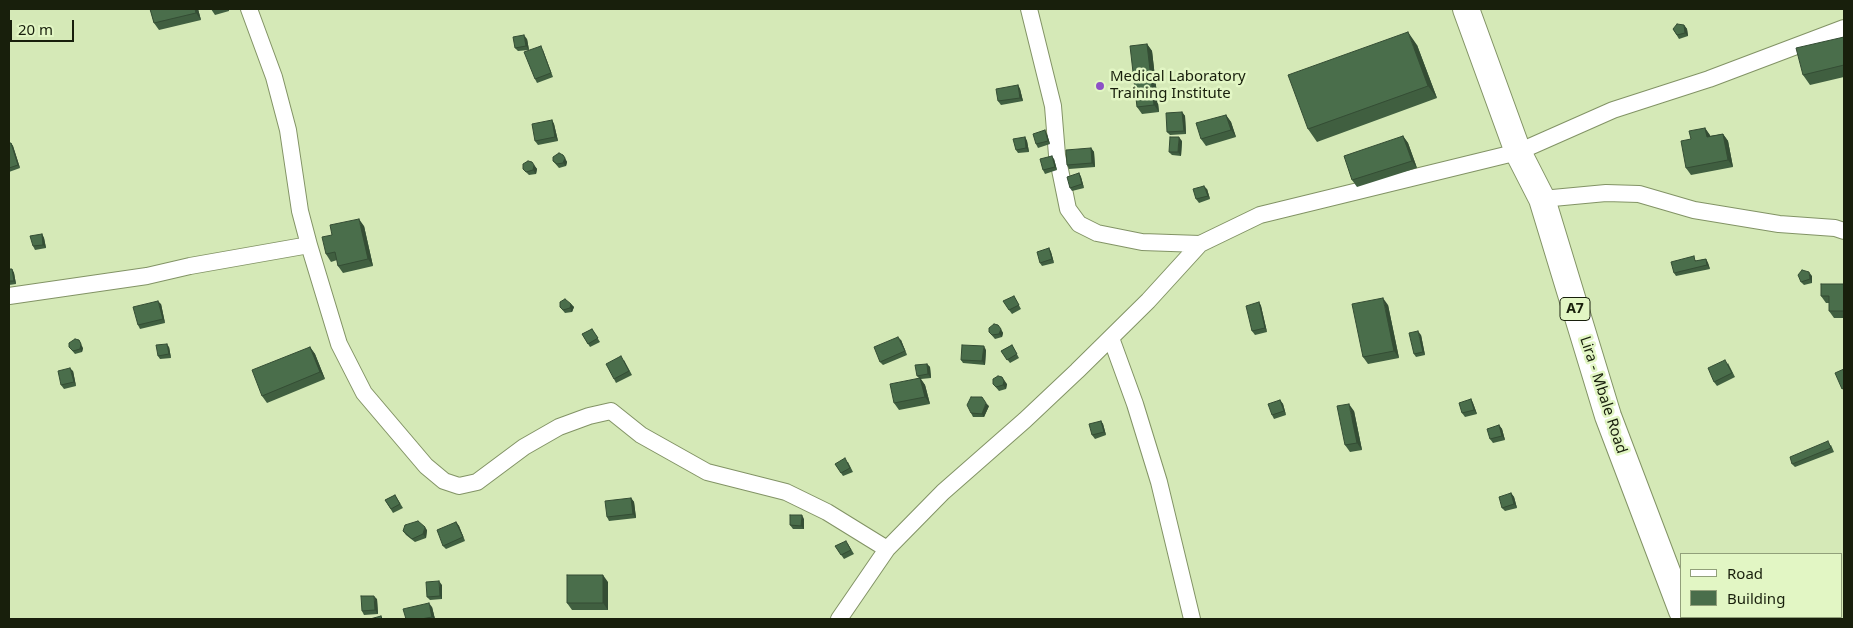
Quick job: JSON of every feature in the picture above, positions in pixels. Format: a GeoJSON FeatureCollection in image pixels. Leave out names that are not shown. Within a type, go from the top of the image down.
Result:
{"type":"FeatureCollection","features":[{"type":"Feature","properties":{"kind":"main road","name":"Lira - Mbale Road"},"geometry":{"type":"LineString","coordinates":[[1466,9],[1518,152],[1542,199],[1608,416],[1680,606]]}},
{"type":"Feature","properties":{"kind":"street"},"geometry":{"type":"LineString","coordinates":[[249,9],[274,77],[284,112],[290,139],[300,211],[339,344],[364,393],[426,466],[444,481],[459,486],[477,482],[524,447],[559,427],[589,416],[611,411],[641,435],[707,472],[786,492],[828,512],[887,549]]}},
{"type":"Feature","properties":{"kind":"street"},"geometry":{"type":"LineString","coordinates":[[1028,9],[1053,106],[1057,155],[1068,209],[1079,224],[1097,233],[1142,242],[1200,244]]}},
{"type":"Feature","properties":{"kind":"street"},"geometry":{"type":"LineString","coordinates":[[839,619],[887,549],[943,492],[1025,420],[1148,301],[1200,244],[1260,216],[1518,152],[1613,110],[1709,79],[1844,28]]}},
{"type":"Feature","properties":{"kind":"street"},"geometry":{"type":"LineString","coordinates":[[1542,199],[1606,193],[1639,194],[1694,210],[1779,224],[1835,228],[1844,231]]}},
{"type":"Feature","properties":{"kind":"street"},"geometry":{"type":"LineString","coordinates":[[9,296],[147,276],[190,266],[309,245]]}},
{"type":"Feature","properties":{"kind":"street"},"geometry":{"type":"LineString","coordinates":[[1110,338],[1135,404],[1159,482],[1192,619]]}},
{"type":"Feature","properties":{"kind":"building"},"geometry":{"type":"Polygon","coordinates":[[[150,9],[195,9],[196,13],[154,23],[150,9]]]}},
{"type":"Feature","properties":{"kind":"building"},"geometry":{"type":"Polygon","coordinates":[[[1677,24],[1684,25],[1685,33],[1677,35],[1673,29],[1677,24]]]}},
{"type":"Feature","properties":{"kind":"building"},"geometry":{"type":"Polygon","coordinates":[[[1408,32],[1428,86],[1308,129],[1288,75],[1408,32]]]}},
{"type":"Feature","properties":{"kind":"building"},"geometry":{"type":"Polygon","coordinates":[[[524,35],[526,46],[515,48],[513,37],[524,35]]]}},
{"type":"Feature","properties":{"kind":"building"},"geometry":{"type":"Polygon","coordinates":[[[1844,37],[1844,65],[1803,75],[1796,48],[1844,37]]]}},
{"type":"Feature","properties":{"kind":"building"},"geometry":{"type":"Polygon","coordinates":[[[1147,44],[1154,105],[1137,107],[1130,46],[1147,44]]]}},
{"type":"Feature","properties":{"kind":"building"},"geometry":{"type":"Polygon","coordinates":[[[541,46],[551,73],[535,79],[524,52],[541,46]]]}},
{"type":"Feature","properties":{"kind":"building"},"geometry":{"type":"Polygon","coordinates":[[[1018,85],[1020,98],[998,101],[996,89],[1018,85]]]}},
{"type":"Feature","properties":{"kind":"building"},"geometry":{"type":"Polygon","coordinates":[[[1182,112],[1184,131],[1167,132],[1166,113],[1182,112]]]}},
{"type":"Feature","properties":{"kind":"building"},"geometry":{"type":"Polygon","coordinates":[[[1226,115],[1231,130],[1201,139],[1196,123],[1226,115]]]}},
{"type":"Feature","properties":{"kind":"building"},"geometry":{"type":"Polygon","coordinates":[[[552,120],[555,137],[535,141],[532,124],[552,120]]]}},
{"type":"Feature","properties":{"kind":"building"},"geometry":{"type":"Polygon","coordinates":[[[1705,128],[1707,137],[1723,134],[1728,160],[1686,168],[1681,141],[1691,139],[1689,131],[1705,128]]]}},
{"type":"Feature","properties":{"kind":"building"},"geometry":{"type":"Polygon","coordinates":[[[1045,130],[1048,141],[1036,144],[1033,134],[1045,130]]]}},
{"type":"Feature","properties":{"kind":"building"},"geometry":{"type":"Polygon","coordinates":[[[1403,136],[1412,161],[1352,180],[1344,156],[1403,136]]]}},
{"type":"Feature","properties":{"kind":"building"},"geometry":{"type":"Polygon","coordinates":[[[1025,137],[1026,148],[1016,150],[1013,139],[1025,137]]]}},
{"type":"Feature","properties":{"kind":"building"},"geometry":{"type":"Polygon","coordinates":[[[1170,137],[1179,137],[1178,152],[1169,152],[1170,137]]]}},
{"type":"Feature","properties":{"kind":"building"},"geometry":{"type":"Polygon","coordinates":[[[9,143],[11,143],[18,165],[9,168],[9,143]]]}},
{"type":"Feature","properties":{"kind":"building"},"geometry":{"type":"Polygon","coordinates":[[[1091,148],[1092,163],[1067,165],[1066,150],[1091,148]]]}},
{"type":"Feature","properties":{"kind":"building"},"geometry":{"type":"Polygon","coordinates":[[[559,153],[565,158],[563,163],[557,164],[553,161],[553,157],[559,153]]]}},
{"type":"Feature","properties":{"kind":"building"},"geometry":{"type":"Polygon","coordinates":[[[1052,156],[1055,167],[1043,170],[1040,159],[1052,156]]]}},
{"type":"Feature","properties":{"kind":"building"},"geometry":{"type":"Polygon","coordinates":[[[528,161],[534,165],[533,170],[526,172],[523,169],[523,164],[528,161]]]}},
{"type":"Feature","properties":{"kind":"building"},"geometry":{"type":"Polygon","coordinates":[[[1079,173],[1082,184],[1070,188],[1067,177],[1079,173]]]}},
{"type":"Feature","properties":{"kind":"building"},"geometry":{"type":"Polygon","coordinates":[[[1204,186],[1208,196],[1196,199],[1193,189],[1204,186]]]}},
{"type":"Feature","properties":{"kind":"building"},"geometry":{"type":"Polygon","coordinates":[[[359,219],[368,259],[338,266],[335,252],[326,254],[322,237],[332,235],[330,225],[359,219]]]}},
{"type":"Feature","properties":{"kind":"building"},"geometry":{"type":"Polygon","coordinates":[[[42,234],[43,245],[33,246],[30,236],[42,234]]]}},
{"type":"Feature","properties":{"kind":"building"},"geometry":{"type":"Polygon","coordinates":[[[1049,248],[1052,259],[1040,263],[1037,252],[1049,248]]]}},
{"type":"Feature","properties":{"kind":"building"},"geometry":{"type":"Polygon","coordinates":[[[1694,256],[1695,261],[1706,259],[1707,265],[1674,273],[1671,262],[1694,256]]]}},
{"type":"Feature","properties":{"kind":"building"},"geometry":{"type":"Polygon","coordinates":[[[9,269],[12,269],[14,281],[9,281],[9,269]]]}},
{"type":"Feature","properties":{"kind":"building"},"geometry":{"type":"Polygon","coordinates":[[[1802,270],[1809,272],[1810,279],[1801,282],[1798,275],[1802,270]]]}},
{"type":"Feature","properties":{"kind":"building"},"geometry":{"type":"Polygon","coordinates":[[[1821,284],[1844,284],[1844,311],[1829,311],[1829,296],[1821,296],[1821,284]]]}},
{"type":"Feature","properties":{"kind":"building"},"geometry":{"type":"Polygon","coordinates":[[[1014,296],[1019,305],[1009,310],[1003,301],[1014,296]]]}},
{"type":"Feature","properties":{"kind":"building"},"geometry":{"type":"Polygon","coordinates":[[[1383,298],[1394,351],[1363,357],[1352,304],[1383,298]]]}},
{"type":"Feature","properties":{"kind":"building"},"geometry":{"type":"Polygon","coordinates":[[[565,299],[571,304],[570,308],[563,310],[560,307],[560,302],[565,299]]]}},
{"type":"Feature","properties":{"kind":"building"},"geometry":{"type":"Polygon","coordinates":[[[158,301],[163,319],[138,325],[133,307],[158,301]]]}},
{"type":"Feature","properties":{"kind":"building"},"geometry":{"type":"Polygon","coordinates":[[[1259,302],[1265,328],[1252,331],[1246,306],[1259,302]]]}},
{"type":"Feature","properties":{"kind":"building"},"geometry":{"type":"Polygon","coordinates":[[[994,324],[998,325],[1001,329],[999,334],[992,335],[989,332],[989,328],[994,324]]]}},
{"type":"Feature","properties":{"kind":"building"},"geometry":{"type":"Polygon","coordinates":[[[592,329],[598,338],[588,344],[582,334],[592,329]]]}},
{"type":"Feature","properties":{"kind":"building"},"geometry":{"type":"Polygon","coordinates":[[[1418,331],[1423,352],[1414,354],[1409,333],[1418,331]]]}},
{"type":"Feature","properties":{"kind":"building"},"geometry":{"type":"Polygon","coordinates":[[[898,337],[905,351],[880,362],[874,347],[898,337]]]}},
{"type":"Feature","properties":{"kind":"building"},"geometry":{"type":"Polygon","coordinates":[[[75,339],[79,340],[81,344],[80,349],[73,351],[69,347],[69,343],[75,339]]]}},
{"type":"Feature","properties":{"kind":"building"},"geometry":{"type":"Polygon","coordinates":[[[167,344],[169,354],[158,356],[156,345],[167,344]]]}},
{"type":"Feature","properties":{"kind":"building"},"geometry":{"type":"Polygon","coordinates":[[[962,345],[984,346],[982,361],[961,360],[962,345]]]}},
{"type":"Feature","properties":{"kind":"building"},"geometry":{"type":"Polygon","coordinates":[[[1012,345],[1017,354],[1007,360],[1001,351],[1012,345]]]}},
{"type":"Feature","properties":{"kind":"building"},"geometry":{"type":"Polygon","coordinates":[[[310,347],[320,372],[262,396],[252,370],[310,347]]]}},
{"type":"Feature","properties":{"kind":"building"},"geometry":{"type":"Polygon","coordinates":[[[621,356],[629,371],[614,379],[606,364],[621,356]]]}},
{"type":"Feature","properties":{"kind":"building"},"geometry":{"type":"Polygon","coordinates":[[[1725,360],[1732,373],[1714,382],[1708,368],[1725,360]]]}},
{"type":"Feature","properties":{"kind":"building"},"geometry":{"type":"Polygon","coordinates":[[[927,364],[928,374],[917,376],[915,365],[927,364]]]}},
{"type":"Feature","properties":{"kind":"building"},"geometry":{"type":"Polygon","coordinates":[[[70,368],[74,382],[61,385],[58,371],[70,368]]]}},
{"type":"Feature","properties":{"kind":"building"},"geometry":{"type":"Polygon","coordinates":[[[1844,369],[1844,388],[1842,389],[1835,373],[1844,369]]]}},
{"type":"Feature","properties":{"kind":"building"},"geometry":{"type":"Polygon","coordinates":[[[998,376],[1002,377],[1004,381],[1003,385],[996,387],[993,384],[993,379],[998,376]]]}},
{"type":"Feature","properties":{"kind":"building"},"geometry":{"type":"Polygon","coordinates":[[[920,378],[925,397],[894,403],[890,384],[920,378]]]}},
{"type":"Feature","properties":{"kind":"building"},"geometry":{"type":"Polygon","coordinates":[[[971,397],[982,397],[986,403],[982,414],[971,413],[967,405],[971,397]]]}},
{"type":"Feature","properties":{"kind":"building"},"geometry":{"type":"Polygon","coordinates":[[[1471,399],[1474,410],[1462,413],[1459,403],[1471,399]]]}},
{"type":"Feature","properties":{"kind":"building"},"geometry":{"type":"Polygon","coordinates":[[[1280,400],[1284,411],[1272,415],[1268,404],[1280,400]]]}},
{"type":"Feature","properties":{"kind":"building"},"geometry":{"type":"Polygon","coordinates":[[[1349,404],[1357,443],[1345,445],[1337,406],[1349,404]]]}},
{"type":"Feature","properties":{"kind":"building"},"geometry":{"type":"Polygon","coordinates":[[[1101,421],[1104,432],[1092,435],[1089,424],[1101,421]]]}},
{"type":"Feature","properties":{"kind":"building"},"geometry":{"type":"Polygon","coordinates":[[[1499,425],[1502,436],[1490,439],[1487,429],[1499,425]]]}},
{"type":"Feature","properties":{"kind":"building"},"geometry":{"type":"Polygon","coordinates":[[[1828,441],[1831,448],[1792,464],[1790,457],[1828,441]]]}},
{"type":"Feature","properties":{"kind":"building"},"geometry":{"type":"Polygon","coordinates":[[[845,458],[850,468],[841,473],[835,464],[845,458]]]}},
{"type":"Feature","properties":{"kind":"building"},"geometry":{"type":"Polygon","coordinates":[[[1511,493],[1514,504],[1502,508],[1499,497],[1511,493]]]}},
{"type":"Feature","properties":{"kind":"building"},"geometry":{"type":"Polygon","coordinates":[[[395,495],[400,504],[391,509],[385,500],[395,495]]]}},
{"type":"Feature","properties":{"kind":"building"},"geometry":{"type":"Polygon","coordinates":[[[631,498],[633,514],[607,517],[605,501],[631,498]]]}},
{"type":"Feature","properties":{"kind":"building"},"geometry":{"type":"Polygon","coordinates":[[[790,515],[802,515],[801,526],[790,525],[790,515]]]}},
{"type":"Feature","properties":{"kind":"building"},"geometry":{"type":"Polygon","coordinates":[[[418,521],[425,527],[423,534],[412,539],[403,531],[405,525],[418,521]]]}},
{"type":"Feature","properties":{"kind":"building"},"geometry":{"type":"Polygon","coordinates":[[[456,522],[463,537],[443,546],[437,530],[456,522]]]}},
{"type":"Feature","properties":{"kind":"building"},"geometry":{"type":"Polygon","coordinates":[[[846,541],[851,550],[841,555],[835,546],[846,541]]]}},
{"type":"Feature","properties":{"kind":"building"},"geometry":{"type":"Polygon","coordinates":[[[567,575],[603,575],[603,603],[567,603],[567,575]]]}},
{"type":"Feature","properties":{"kind":"building"},"geometry":{"type":"Polygon","coordinates":[[[439,581],[440,596],[427,597],[426,582],[439,581]]]}},
{"type":"Feature","properties":{"kind":"building"},"geometry":{"type":"Polygon","coordinates":[[[361,596],[374,596],[375,610],[362,611],[361,596]]]}},
{"type":"Feature","properties":{"kind":"building"},"geometry":{"type":"Polygon","coordinates":[[[429,603],[432,617],[406,619],[403,609],[429,603]]]}},
{"type":"Feature","properties":{"kind":"building"},"geometry":{"type":"Polygon","coordinates":[[[381,616],[382,619],[370,619],[381,616]]]}},
{"type":"Feature","properties":{"kind":"place","name":"Medical Laboratory Training Institute"},"geometry":{"type":"Point","coordinates":[1100,86]}}]}
